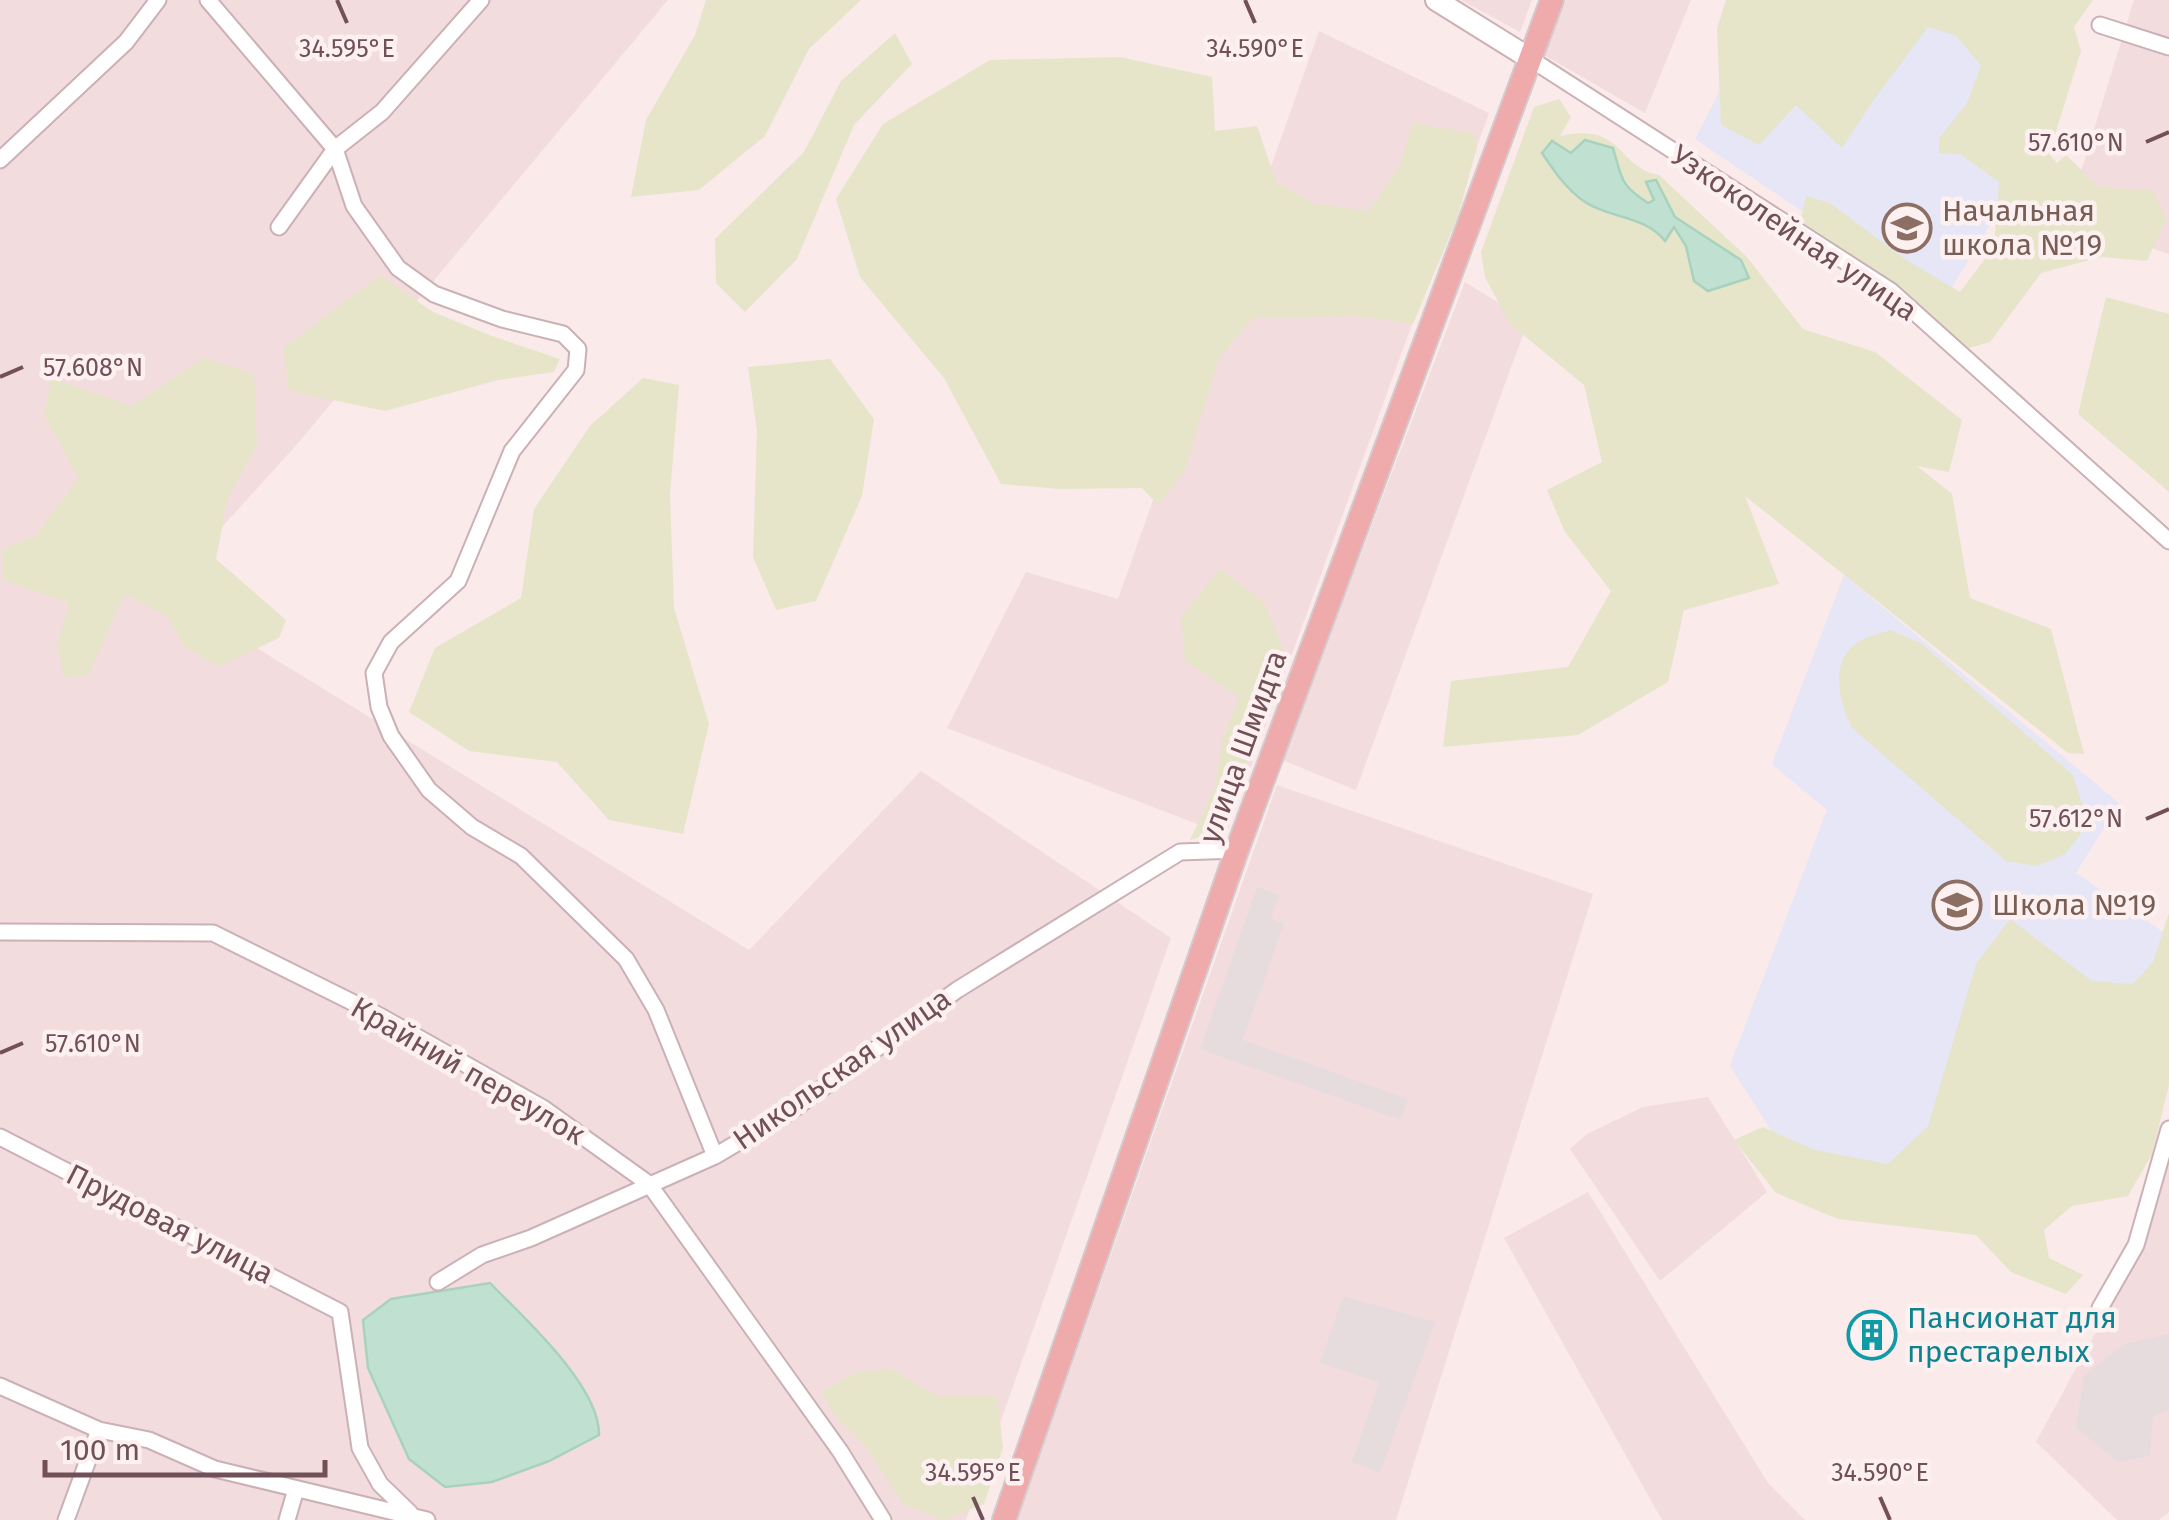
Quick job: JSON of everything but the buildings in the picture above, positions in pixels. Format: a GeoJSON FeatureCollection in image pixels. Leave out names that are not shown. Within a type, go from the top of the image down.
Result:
{"type":"FeatureCollection","features":[{"type":"Feature","properties":{"kind":"main road","name":"улица Шмидта"},"geometry":{"type":"LineString","coordinates":[[1004,1520],[1237,850],[1552,0]]}},
{"type":"Feature","properties":{"kind":"street"},"geometry":{"type":"LineString","coordinates":[[0,160],[126,42],[158,0]]}},
{"type":"Feature","properties":{"kind":"street"},"geometry":{"type":"LineString","coordinates":[[208,0],[335,149],[354,206],[398,268],[434,294],[502,320],[564,334],[578,349],[576,370],[512,451],[458,581],[390,642],[374,673],[379,707],[390,736],[429,790],[472,826],[520,856],[626,959],[656,1010],[715,1156]]}},
{"type":"Feature","properties":{"kind":"street"},"geometry":{"type":"LineString","coordinates":[[279,227],[335,149],[382,112],[481,0]]}},
{"type":"Feature","properties":{"kind":"street","name":"Узкоколейная улица"},"geometry":{"type":"LineString","coordinates":[[1436,0],[1891,291],[2169,541]]}},
{"type":"Feature","properties":{"kind":"street"},"geometry":{"type":"LineString","coordinates":[[2100,25],[2169,47]]}},
{"type":"Feature","properties":{"kind":"street","name":"Никольская улица"},"geometry":{"type":"LineString","coordinates":[[438,1282],[482,1255],[531,1238],[715,1156],[791,1110],[957,990],[1180,852],[1237,850]]}},
{"type":"Feature","properties":{"kind":"street","name":"Крайний переулок"},"geometry":{"type":"LineString","coordinates":[[0,932],[213,933],[380,1016],[543,1108],[649,1184],[840,1451],[883,1520]]}},
{"type":"Feature","properties":{"kind":"street"},"geometry":{"type":"LineString","coordinates":[[2100,1308],[2136,1245],[2169,1130]]}},
{"type":"Feature","properties":{"kind":"street","name":"Прудовая улица"},"geometry":{"type":"LineString","coordinates":[[0,1137],[340,1312],[360,1448],[380,1484],[410,1513]]}},
{"type":"Feature","properties":{"kind":"street"},"geometry":{"type":"LineString","coordinates":[[0,1386],[99,1430],[149,1440],[215,1469],[427,1520]]}},
{"type":"Feature","properties":{"kind":"street"},"geometry":{"type":"LineString","coordinates":[[66,1520],[99,1430]]}},
{"type":"Feature","properties":{"kind":"street"},"geometry":{"type":"LineString","coordinates":[[287,1520],[296,1489]]}},
{"type":"Feature","properties":{"kind":"shaded area"},"geometry":{"type":"Polygon","coordinates":[[[0,0],[668,0],[299,442],[164,591],[749,950],[921,771],[1171,938],[966,1520],[0,1520],[0,0]]]}},
{"type":"Feature","properties":{"kind":"shaded area"},"geometry":{"type":"Polygon","coordinates":[[[706,0],[861,0],[809,49],[765,136],[699,190],[631,197],[646,120],[695,35],[706,0]]]}},
{"type":"Feature","properties":{"kind":"shaded area"},"geometry":{"type":"Polygon","coordinates":[[[1461,0],[1532,0],[1520,32],[1461,0]]]}},
{"type":"Feature","properties":{"kind":"shaded area"},"geometry":{"type":"Polygon","coordinates":[[[1566,0],[1691,0],[1645,113],[1544,55],[1566,0]]]}},
{"type":"Feature","properties":{"kind":"shaded area"},"geometry":{"type":"Polygon","coordinates":[[[1726,0],[2093,0],[2074,27],[2081,51],[2049,154],[2057,163],[2066,155],[2099,187],[2152,190],[2166,219],[2147,261],[2101,257],[2041,273],[1990,342],[1969,348],[1800,223],[1806,196],[1830,203],[1905,259],[1960,292],[1994,247],[1999,182],[1960,154],[1939,153],[1939,138],[1967,103],[1981,65],[1955,35],[1928,27],[1842,148],[1796,105],[1759,145],[1721,125],[1717,29],[1726,0]]]}},
{"type":"Feature","properties":{"kind":"shaded area","name":"Начальная школа №19"},"geometry":{"type":"Polygon","coordinates":[[[1766,0],[1890,0],[2073,57],[2036,150],[1941,305],[1695,139],[1766,0]]]}},
{"type":"Feature","properties":{"kind":"shaded area"},"geometry":{"type":"Polygon","coordinates":[[[2134,0],[2169,0],[2169,254],[2066,220],[2134,0]]]}},
{"type":"Feature","properties":{"kind":"shaded area"},"geometry":{"type":"Polygon","coordinates":[[[1319,31],[1489,113],[1226,835],[947,728],[1026,572],[1118,599],[1319,31]]]}},
{"type":"Feature","properties":{"kind":"shaded area"},"geometry":{"type":"Polygon","coordinates":[[[895,33],[912,64],[854,125],[797,259],[745,312],[716,283],[715,239],[804,152],[841,81],[895,33]]]}},
{"type":"Feature","properties":{"kind":"shaded area"},"geometry":{"type":"Polygon","coordinates":[[[1120,57],[1212,77],[1215,131],[1257,126],[1276,182],[1313,203],[1369,211],[1402,162],[1412,123],[1472,133],[1477,147],[1458,216],[1413,324],[1356,316],[1253,318],[1219,358],[1184,473],[1158,505],[1142,488],[1060,489],[1001,484],[944,378],[860,277],[836,199],[883,124],[990,60],[1120,57]]]}},
{"type":"Feature","properties":{"kind":"shaded area"},"geometry":{"type":"Polygon","coordinates":[[[1559,99],[1571,117],[1560,136],[1597,135],[1609,140],[1645,171],[1659,175],[1747,257],[1803,329],[1875,352],[1962,420],[1949,472],[1917,466],[1952,494],[1970,598],[2051,629],[2084,754],[2068,753],[1745,496],[1779,584],[1684,610],[1668,682],[1578,735],[1443,747],[1451,681],[1568,667],[1611,591],[1565,532],[1547,490],[1602,462],[1584,385],[1509,323],[1485,277],[1481,252],[1534,107],[1559,99]],[[1555,144],[1632,218],[1656,230],[1665,241],[1674,226],[1686,246],[1690,263],[1714,241],[1675,217],[1656,181],[1655,201],[1648,204],[1626,186],[1616,159],[1571,153],[1555,144]]]}},
{"type":"Feature","properties":{"kind":"shaded area"},"geometry":{"type":"Polygon","coordinates":[[[1585,140],[1613,148],[1623,180],[1648,203],[1654,200],[1646,182],[1656,180],[1675,217],[1741,260],[1749,278],[1708,291],[1694,281],[1686,246],[1674,227],[1665,241],[1647,226],[1578,197],[1542,153],[1552,141],[1571,153],[1585,140]]]}},
{"type":"Feature","properties":{"kind":"shaded area"},"geometry":{"type":"Polygon","coordinates":[[[380,275],[433,312],[560,359],[554,372],[498,380],[385,411],[289,391],[283,348],[380,275]]]}},
{"type":"Feature","properties":{"kind":"shaded area"},"geometry":{"type":"Polygon","coordinates":[[[1465,282],[1528,321],[1356,790],[1282,760],[1465,282]]]}},
{"type":"Feature","properties":{"kind":"shaded area"},"geometry":{"type":"Polygon","coordinates":[[[2106,297],[2169,314],[2169,492],[2078,414],[2106,297]]]}},
{"type":"Feature","properties":{"kind":"shaded area"},"geometry":{"type":"Polygon","coordinates":[[[203,358],[254,374],[257,445],[228,497],[216,559],[286,620],[279,638],[220,666],[185,648],[168,617],[125,594],[88,676],[64,677],[57,646],[69,603],[3,580],[2,549],[35,536],[78,478],[44,415],[51,378],[132,406],[203,358]]]}},
{"type":"Feature","properties":{"kind":"shaded area"},"geometry":{"type":"Polygon","coordinates":[[[830,359],[874,419],[862,496],[816,601],[776,610],[753,557],[757,431],[748,367],[830,359]]]}},
{"type":"Feature","properties":{"kind":"shaded area"},"geometry":{"type":"Polygon","coordinates":[[[643,378],[679,385],[670,495],[674,608],[709,724],[683,834],[609,820],[557,762],[469,751],[409,712],[435,648],[521,598],[534,509],[590,426],[643,378]]]}},
{"type":"Feature","properties":{"kind":"shaded area"},"geometry":{"type":"Polygon","coordinates":[[[1220,569],[1264,602],[1285,654],[1255,744],[1218,832],[1190,840],[1215,786],[1222,740],[1239,697],[1185,661],[1181,616],[1220,569]]]}},
{"type":"Feature","properties":{"kind":"shaded area","name":"Школа №19"},"geometry":{"type":"Polygon","coordinates":[[[1844,575],[2119,803],[2076,873],[2169,936],[2105,1187],[1792,1163],[1730,1066],[1827,810],[1772,764],[1844,575]]]}},
{"type":"Feature","properties":{"kind":"shaded area"},"geometry":{"type":"Polygon","coordinates":[[[1891,630],[1922,644],[2073,775],[2084,809],[2080,835],[2065,854],[2037,866],[2006,861],[1852,728],[1840,694],[1843,659],[1860,641],[1891,630]]]}},
{"type":"Feature","properties":{"kind":"shaded area"},"geometry":{"type":"Polygon","coordinates":[[[1277,785],[1593,894],[1396,1520],[1017,1520],[1277,785]]]}},
{"type":"Feature","properties":{"kind":"shaded area"},"geometry":{"type":"Polygon","coordinates":[[[1257,887],[1279,895],[1271,919],[1284,924],[1243,1040],[1408,1099],[1401,1120],[1200,1049],[1257,887]]]}},
{"type":"Feature","properties":{"kind":"shaded area"},"geometry":{"type":"Polygon","coordinates":[[[2169,913],[2169,1085],[2152,1154],[2128,1196],[2072,1206],[2044,1230],[2049,1258],[2083,1275],[2066,1294],[2011,1272],[1976,1235],[1838,1219],[1776,1193],[1734,1140],[1763,1127],[1815,1150],[1888,1164],[1928,1126],[1976,964],[2010,919],[2092,981],[2133,984],[2153,962],[2169,913]]]}},
{"type":"Feature","properties":{"kind":"shaded area"},"geometry":{"type":"Polygon","coordinates":[[[1708,1097],[1767,1192],[1660,1281],[1570,1149],[1587,1134],[1643,1107],[1708,1097]]]}},
{"type":"Feature","properties":{"kind":"shaded area"},"geometry":{"type":"Polygon","coordinates":[[[2169,1159],[2169,1512],[2159,1520],[2117,1520],[2036,1442],[2141,1249],[2169,1159]]]}},
{"type":"Feature","properties":{"kind":"shaded area"},"geometry":{"type":"Polygon","coordinates":[[[1588,1192],[1768,1483],[1805,1520],[1662,1520],[1504,1238],[1588,1192]]]}},
{"type":"Feature","properties":{"kind":"shaded area"},"geometry":{"type":"Polygon","coordinates":[[[490,1283],[574,1375],[596,1416],[599,1435],[549,1461],[492,1482],[445,1487],[409,1459],[368,1368],[363,1320],[391,1299],[490,1283]]]}},
{"type":"Feature","properties":{"kind":"shaded area"},"geometry":{"type":"Polygon","coordinates":[[[1343,1296],[1435,1322],[1380,1473],[1352,1462],[1379,1382],[1320,1363],[1343,1296]]]}},
{"type":"Feature","properties":{"kind":"shaded area"},"geometry":{"type":"Polygon","coordinates":[[[2169,1334],[2169,1410],[2153,1416],[2150,1456],[2118,1462],[2076,1428],[2084,1376],[2124,1344],[2169,1334]]]}},
{"type":"Feature","properties":{"kind":"shaded area"},"geometry":{"type":"Polygon","coordinates":[[[892,1369],[935,1395],[997,1395],[1003,1448],[984,1504],[943,1520],[903,1504],[869,1451],[837,1418],[821,1392],[857,1372],[892,1369]]]}},
{"type":"Feature","properties":{"kind":"place","name":"Начальная школа №19"},"geometry":{"type":"Point","coordinates":[1907,228]}},
{"type":"Feature","properties":{"kind":"place","name":"Школа №19"},"geometry":{"type":"Point","coordinates":[1957,905]}},
{"type":"Feature","properties":{"kind":"place","name":"Пансионат для престарелых"},"geometry":{"type":"Point","coordinates":[1872,1335]}}]}
